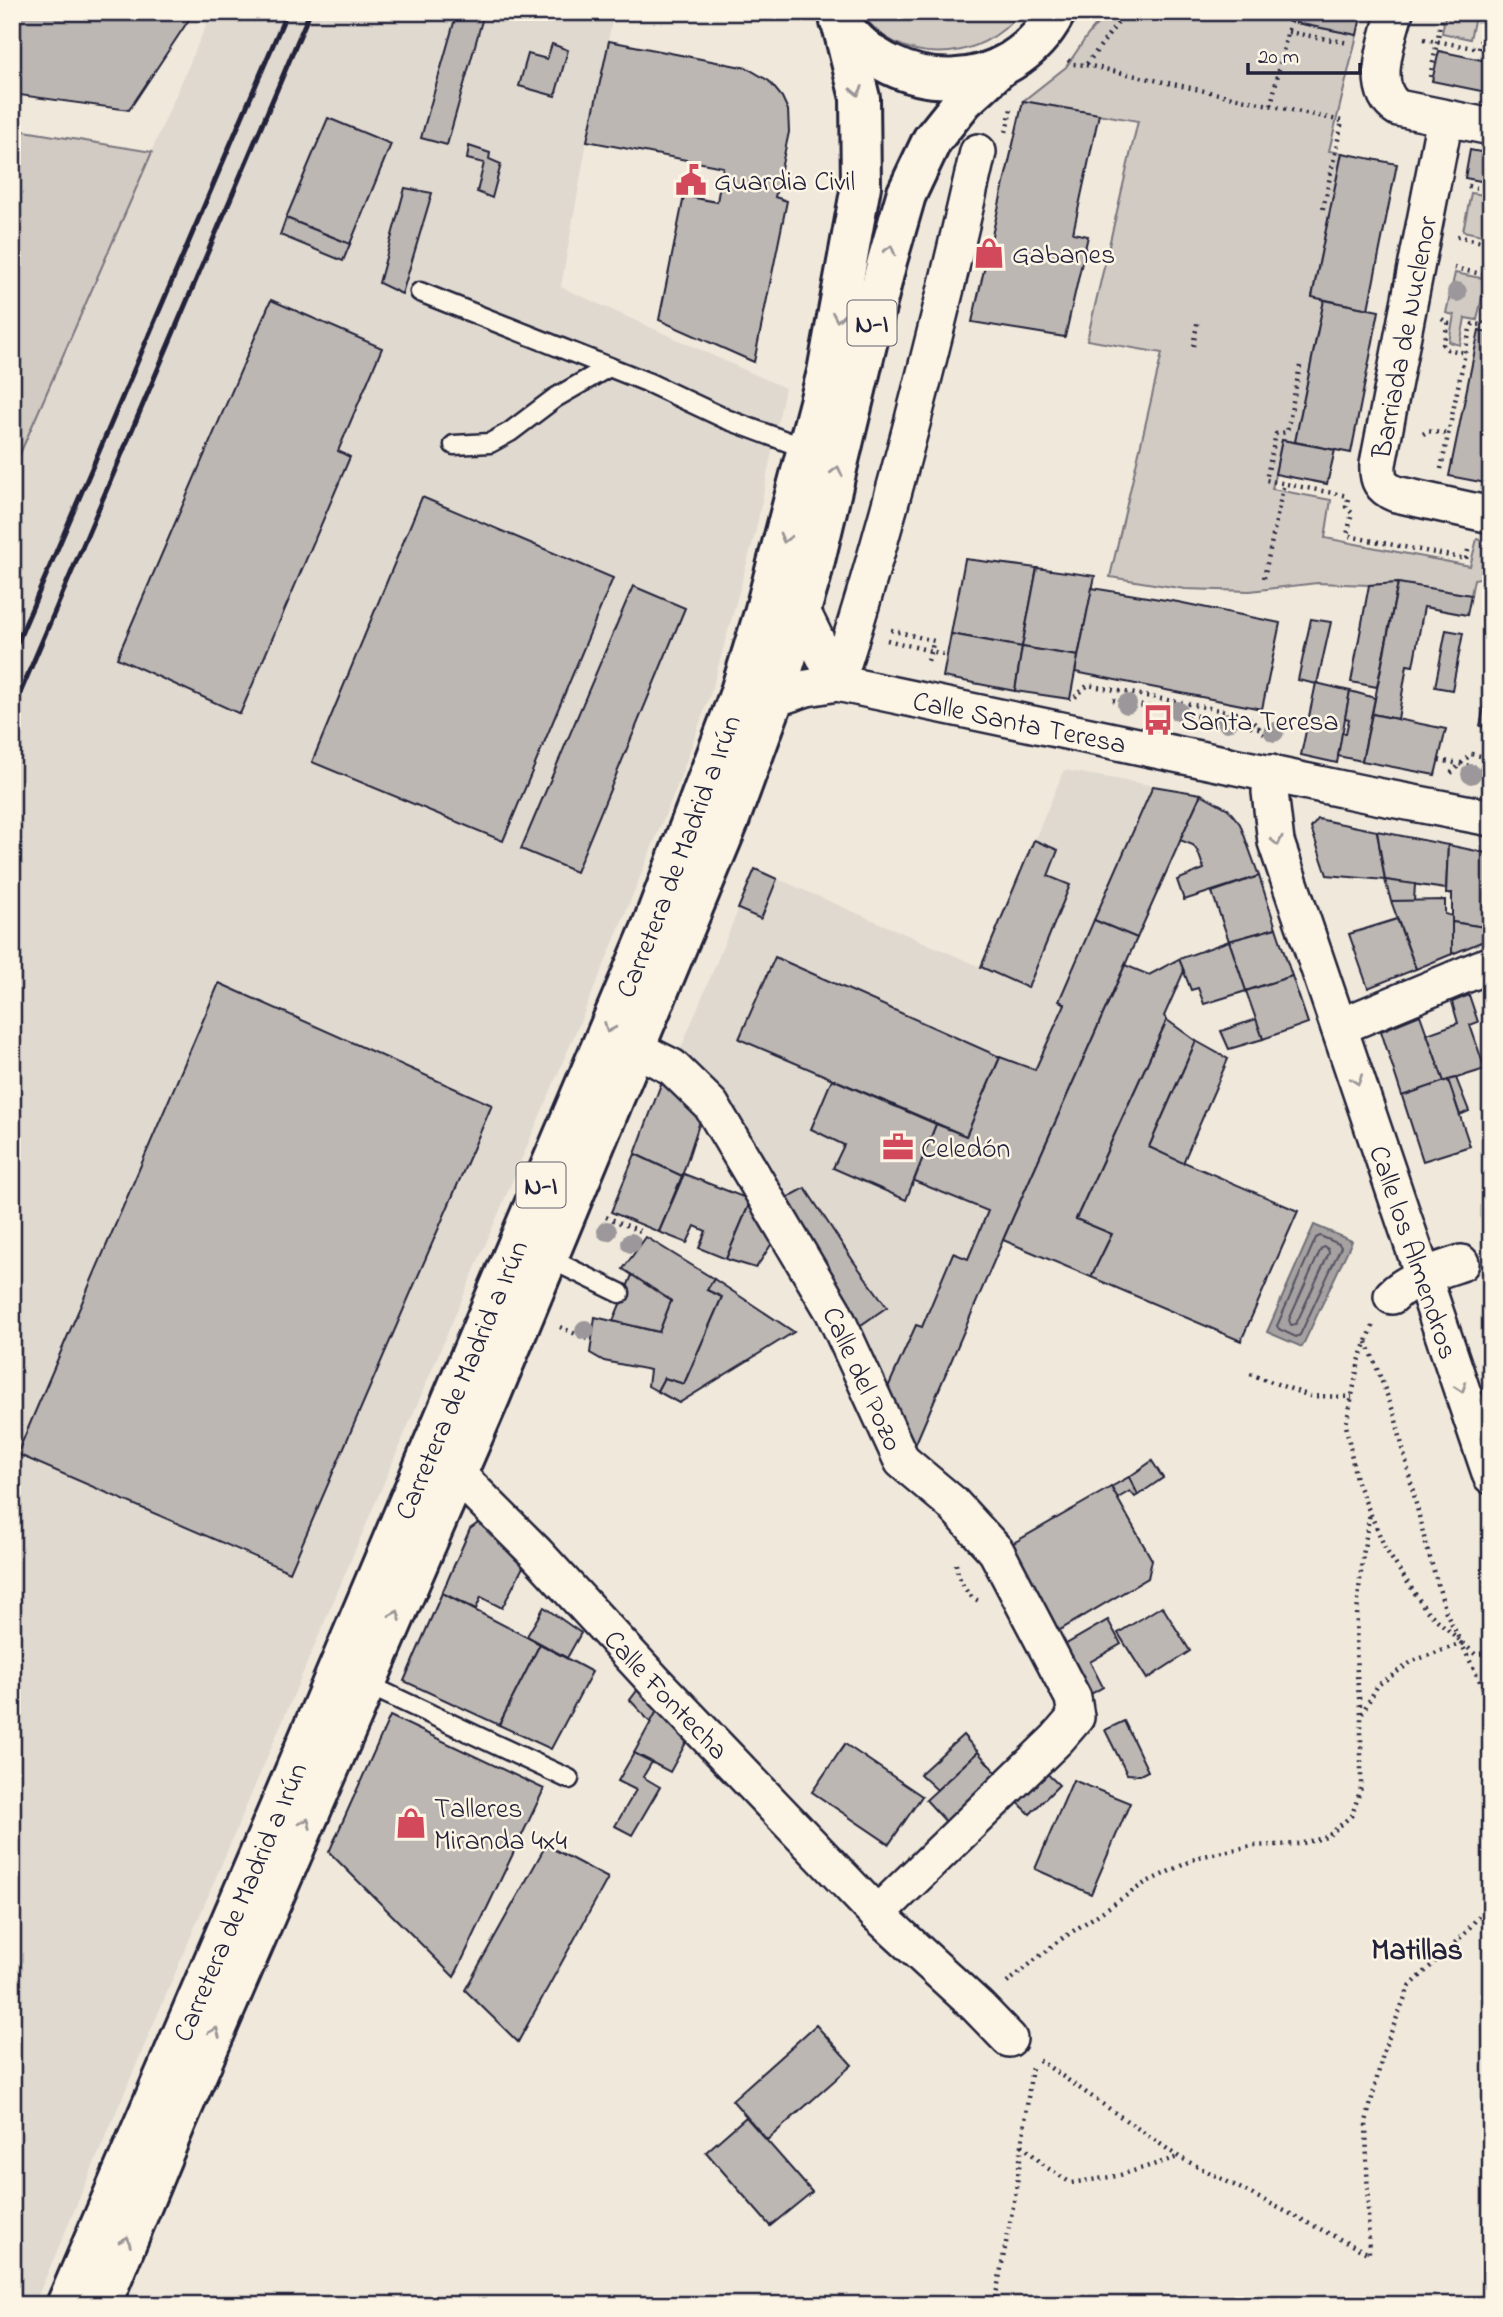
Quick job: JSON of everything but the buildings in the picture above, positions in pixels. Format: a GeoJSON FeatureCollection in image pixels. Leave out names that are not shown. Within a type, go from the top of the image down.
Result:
{"type":"FeatureCollection","features":[{"type":"Feature","properties":{"kind":"highway","name":"N-I"},"geometry":{"type":"LineString","coordinates":[[836,15],[856,42],[892,68],[935,79],[958,79],[1000,67],[1030,47],[1056,12]]}},
{"type":"Feature","properties":{"kind":"highway","name":"Carretera de Madrid a Irún"},"geometry":{"type":"LineString","coordinates":[[66,2305],[650,931],[739,695],[807,449],[835,332],[861,186],[860,98],[836,15]]}},
{"type":"Feature","properties":{"kind":"highway","name":"Carretera de Madrid a Irún"},"geometry":{"type":"LineString","coordinates":[[101,2305],[176,2123],[457,1474],[728,824],[774,699],[802,608],[844,447],[887,261],[906,195],[932,140],[964,100],[1000,67]]}},
{"type":"Feature","properties":{"kind":"street"},"geometry":{"type":"LineString","coordinates":[[1406,25],[1382,71],[1384,91],[1388,99],[1398,107],[1491,127]]}},
{"type":"Feature","properties":{"kind":"street","name":"Barriada de Nuclenor"},"geometry":{"type":"LineString","coordinates":[[1445,118],[1377,478],[1386,489],[1396,494],[1481,525]]}},
{"type":"Feature","properties":{"kind":"street"},"geometry":{"type":"LineString","coordinates":[[837,683],[912,427],[939,324],[978,152]]}},
{"type":"Feature","properties":{"kind":"street"},"geometry":{"type":"LineString","coordinates":[[802,608],[837,683]]}},
{"type":"Feature","properties":{"kind":"street","name":"Calle Santa Teresa"},"geometry":{"type":"LineString","coordinates":[[774,699],[807,688],[837,683],[1491,818]]}},
{"type":"Feature","properties":{"kind":"street","name":"Calle los Almendros"},"geometry":{"type":"LineString","coordinates":[[1271,773],[1270,792],[1276,842],[1491,1476]]}},
{"type":"Feature","properties":{"kind":"street"},"geometry":{"type":"LineString","coordinates":[[1339,1027],[1491,964]]}},
{"type":"Feature","properties":{"kind":"street","name":"Calle del Pozo"},"geometry":{"type":"LineString","coordinates":[[636,1049],[672,1068],[711,1105],[833,1311],[902,1461],[953,1503],[996,1551],[1073,1698],[1076,1717],[1058,1739],[877,1914]]}},
{"type":"Feature","properties":{"kind":"street"},"geometry":{"type":"LineString","coordinates":[[1392,1296],[1424,1277],[1461,1263]]}},
{"type":"Feature","properties":{"kind":"street","name":"Calle Fontecha"},"geometry":{"type":"LineString","coordinates":[[457,1474],[536,1553],[665,1693],[877,1914],[1022,2048]]}},
{"type":"Feature","properties":{"kind":"lane"},"geometry":{"type":"LineString","coordinates":[[420,292],[610,367],[726,419],[807,449]]}},
{"type":"Feature","properties":{"kind":"lane"},"geometry":{"type":"LineString","coordinates":[[454,445],[490,443],[510,432],[555,398],[610,367]]}},
{"type":"Feature","properties":{"kind":"lane"},"geometry":{"type":"LineString","coordinates":[[548,1258],[620,1293]]}},
{"type":"Feature","properties":{"kind":"lane"},"geometry":{"type":"LineString","coordinates":[[366,1684],[569,1779]]}},
{"type":"Feature","properties":{"kind":"path"},"geometry":{"type":"LineString","coordinates":[[1086,65],[1126,12]]}},
{"type":"Feature","properties":{"kind":"path"},"geometry":{"type":"LineString","coordinates":[[1271,105],[1292,12]]}},
{"type":"Feature","properties":{"kind":"path"},"geometry":{"type":"LineString","coordinates":[[1427,88],[1443,12]]}},
{"type":"Feature","properties":{"kind":"path"},"geometry":{"type":"LineString","coordinates":[[1406,25],[1437,42],[1479,49],[1487,12]]}},
{"type":"Feature","properties":{"kind":"path"},"geometry":{"type":"LineString","coordinates":[[1288,32],[1362,45]]}},
{"type":"Feature","properties":{"kind":"path"},"geometry":{"type":"LineString","coordinates":[[1065,57],[1073,64],[1342,121],[1324,209]]}},
{"type":"Feature","properties":{"kind":"path"},"geometry":{"type":"LineString","coordinates":[[1455,236],[1491,244]]}},
{"type":"Feature","properties":{"kind":"path"},"geometry":{"type":"LineString","coordinates":[[1449,267],[1491,276]]}},
{"type":"Feature","properties":{"kind":"path"},"geometry":{"type":"LineString","coordinates":[[1439,479],[1470,329],[1473,324],[1485,325],[1491,301]]}},
{"type":"Feature","properties":{"kind":"path"},"geometry":{"type":"LineString","coordinates":[[1192,346],[1198,318]]}},
{"type":"Feature","properties":{"kind":"path"},"geometry":{"type":"LineString","coordinates":[[1300,366],[1287,432],[1276,434],[1266,480],[1349,496],[1346,508],[1352,513],[1347,535],[1353,537],[1466,559],[1481,525]]}},
{"type":"Feature","properties":{"kind":"path"},"geometry":{"type":"LineString","coordinates":[[1421,445],[1423,433],[1429,431],[1448,434]]}},
{"type":"Feature","properties":{"kind":"path"},"geometry":{"type":"LineString","coordinates":[[1264,578],[1284,483]]}},
{"type":"Feature","properties":{"kind":"path"},"geometry":{"type":"LineString","coordinates":[[888,629],[934,641],[923,677]]}},
{"type":"Feature","properties":{"kind":"path"},"geometry":{"type":"LineString","coordinates":[[853,632],[947,655]]}},
{"type":"Feature","properties":{"kind":"path"},"geometry":{"type":"LineString","coordinates":[[1069,703],[1088,685],[1246,715],[1268,736]]}},
{"type":"Feature","properties":{"kind":"path"},"geometry":{"type":"LineString","coordinates":[[1071,692],[1093,696]]}},
{"type":"Feature","properties":{"kind":"path"},"geometry":{"type":"LineString","coordinates":[[1106,699],[1285,733]]}},
{"type":"Feature","properties":{"kind":"path"},"geometry":{"type":"LineString","coordinates":[[1439,760],[1491,770]]}},
{"type":"Feature","properties":{"kind":"path"},"geometry":{"type":"LineString","coordinates":[[597,1213],[640,1231]]}},
{"type":"Feature","properties":{"kind":"path"},"geometry":{"type":"LineString","coordinates":[[1392,1296],[1380,1309],[1359,1361],[1346,1425],[1356,1480],[1386,1550],[1426,1610],[1475,1654],[1491,1653]]}},
{"type":"Feature","properties":{"kind":"path"},"geometry":{"type":"LineString","coordinates":[[558,1326],[587,1339]]}},
{"type":"Feature","properties":{"kind":"path"},"geometry":{"type":"LineString","coordinates":[[1367,1341],[1395,1416],[1425,1541],[1446,1612],[1491,1704]]}},
{"type":"Feature","properties":{"kind":"path"},"geometry":{"type":"LineString","coordinates":[[1250,1374],[1310,1396],[1352,1397]]}},
{"type":"Feature","properties":{"kind":"path"},"geometry":{"type":"LineString","coordinates":[[978,2007],[1057,1942],[1145,1883],[1199,1857],[1252,1846],[1299,1844],[1327,1838],[1352,1815],[1361,1788],[1361,1715],[1357,1686],[1359,1572],[1370,1512]]}},
{"type":"Feature","properties":{"kind":"path"},"geometry":{"type":"LineString","coordinates":[[1361,1715],[1378,1685],[1413,1661],[1462,1643]]}},
{"type":"Feature","properties":{"kind":"path"},"geometry":{"type":"LineString","coordinates":[[1022,2048],[1179,2157],[1369,2255],[1366,2122],[1384,2050],[1409,1987],[1466,1933],[1491,1901]]}},
{"type":"Feature","properties":{"kind":"path"},"geometry":{"type":"LineString","coordinates":[[994,2305],[1022,2145],[1022,2048]]}},
{"type":"Feature","properties":{"kind":"path"},"geometry":{"type":"LineString","coordinates":[[1022,2145],[1046,2167],[1071,2183],[1117,2176],[1179,2157]]}},
{"type":"Feature","properties":{"kind":"shaded area"},"geometry":{"type":"Polygon","coordinates":[[[212,12],[614,12],[561,287],[785,388],[755,534],[712,689],[679,781],[602,970],[34,2305],[12,2305],[12,472],[212,12]]]}},
{"type":"Feature","properties":{"kind":"shaded area"},"geometry":{"type":"Polygon","coordinates":[[[861,12],[1020,12],[1004,29],[984,42],[962,50],[940,52],[917,50],[896,43],[877,30],[861,12]]]}},
{"type":"Feature","properties":{"kind":"shaded area"},"geometry":{"type":"Polygon","coordinates":[[[1107,12],[1298,12],[1296,23],[1357,35],[1329,151],[1342,153],[1312,296],[1324,300],[1295,442],[1282,440],[1272,489],[1331,500],[1325,538],[1470,566],[1477,539],[1491,543],[1491,576],[1474,579],[1471,595],[1398,583],[1317,583],[1250,591],[1185,589],[1110,577],[1162,353],[1087,340],[1138,121],[1023,101],[1066,67],[1107,12]]]}},
{"type":"Feature","properties":{"kind":"shaded area"},"geometry":{"type":"Polygon","coordinates":[[[1446,12],[1476,12],[1470,39],[1442,33],[1446,12]]]}},
{"type":"Feature","properties":{"kind":"shaded area"},"geometry":{"type":"Polygon","coordinates":[[[12,129],[152,152],[12,472],[12,129]]]}},
{"type":"Feature","properties":{"kind":"shaded area"},"geometry":{"type":"Polygon","coordinates":[[[1471,193],[1491,196],[1491,237],[1463,231],[1471,193]]]}},
{"type":"Feature","properties":{"kind":"shaded area"},"geometry":{"type":"Polygon","coordinates":[[[1455,273],[1486,279],[1477,320],[1465,318],[1460,345],[1449,342],[1454,315],[1446,313],[1455,273]]]}},
{"type":"Feature","properties":{"kind":"shaded area","name":"Celedón"},"geometry":{"type":"Polygon","coordinates":[[[1064,770],[1201,794],[913,1450],[679,1053],[755,869],[981,967],[1064,770]]]}},
{"type":"Feature","properties":{"kind":"water"},"geometry":{"type":"Polygon","coordinates":[[[1314,1225],[1352,1241],[1302,1347],[1267,1332],[1314,1225]]]}},
{"type":"Feature","properties":{"kind":"railway"},"geometry":{"type":"LineString","coordinates":[[12,655],[287,12]]}},
{"type":"Feature","properties":{"kind":"railway"},"geometry":{"type":"LineString","coordinates":[[12,712],[310,12]]}},
{"type":"Feature","properties":{"kind":"place","name":"Guardia Civil"},"geometry":{"type":"Point","coordinates":[691,180]}},
{"type":"Feature","properties":{"kind":"place","name":"Gabanes"},"geometry":{"type":"Point","coordinates":[989,253]}},
{"type":"Feature","properties":{"kind":"place","name":"Santa Teresa"},"geometry":{"type":"Point","coordinates":[1158,720]}},
{"type":"Feature","properties":{"kind":"place","name":"Celedón"},"geometry":{"type":"Point","coordinates":[898,1147]}},
{"type":"Feature","properties":{"kind":"place","name":"Talleres Miranda 4x4"},"geometry":{"type":"Point","coordinates":[411,1823]}},
{"type":"Feature","properties":{"kind":"district","name":"Matillas"},"geometry":{"type":"Point","coordinates":[1417,1949]}}]}
